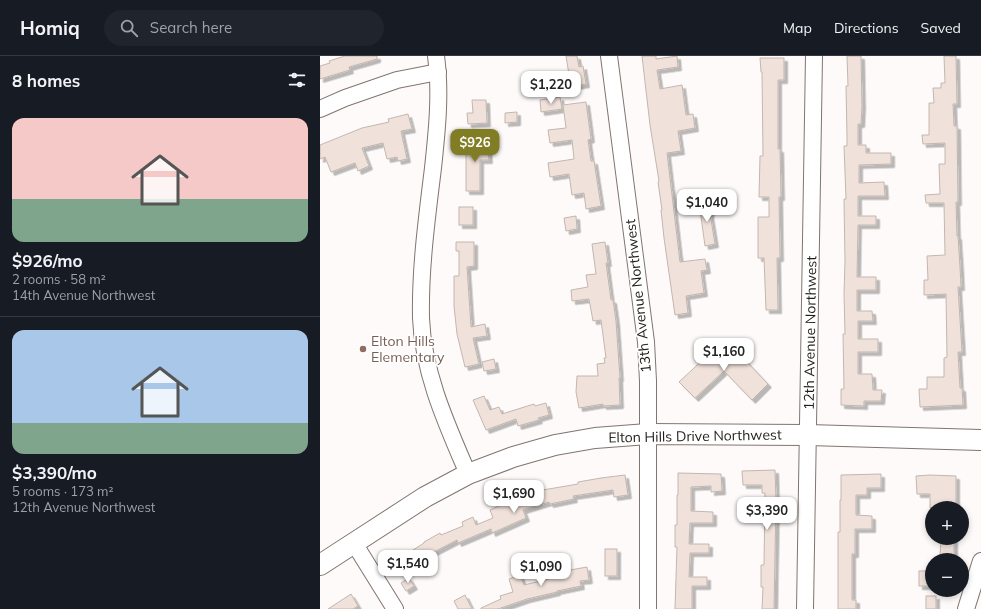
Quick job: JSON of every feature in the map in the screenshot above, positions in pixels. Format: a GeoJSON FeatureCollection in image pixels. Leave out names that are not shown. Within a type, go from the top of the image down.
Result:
{"type":"FeatureCollection","features":[{"type":"Feature","properties":{"kind":"main road","name":"Elton Hills Drive Northwest"},"geometry":{"type":"LineString","coordinates":[[320,564],[425,497],[468,474],[513,457],[555,445],[595,438],[648,434],[808,435],[981,440]]}},
{"type":"Feature","properties":{"kind":"street","name":"13th Avenue Northwest"},"geometry":{"type":"LineString","coordinates":[[609,56],[646,342],[648,380],[648,609]]}},
{"type":"Feature","properties":{"kind":"street","name":"12th Avenue Northwest"},"geometry":{"type":"LineString","coordinates":[[805,609],[814,56]]}},
{"type":"Feature","properties":{"kind":"street"},"geometry":{"type":"LineString","coordinates":[[320,109],[345,98],[437,64],[438,108],[424,245],[421,319],[423,341],[432,381],[448,430],[468,474]]}},
{"type":"Feature","properties":{"kind":"street"},"geometry":{"type":"LineString","coordinates":[[354,543],[395,609]]}},
{"type":"Feature","properties":{"kind":"street"},"geometry":{"type":"LineString","coordinates":[[966,609],[981,561]]}},
{"type":"Feature","properties":{"kind":"building"},"geometry":{"type":"Polygon","coordinates":[[[345,56],[377,56],[377,59],[349,67],[350,70],[320,79],[320,66],[330,63],[329,61],[345,56]]]}},
{"type":"Feature","properties":{"kind":"building"},"geometry":{"type":"Polygon","coordinates":[[[566,56],[577,56],[579,67],[583,66],[586,84],[571,87],[566,56]]]}},
{"type":"Feature","properties":{"kind":"building"},"geometry":{"type":"Polygon","coordinates":[[[642,56],[656,56],[656,59],[677,56],[678,67],[657,70],[660,89],[682,85],[686,115],[693,114],[695,128],[678,131],[681,151],[667,153],[680,262],[705,259],[707,270],[701,271],[704,293],[686,296],[688,313],[675,315],[664,238],[659,181],[650,125],[642,56]]]}},
{"type":"Feature","properties":{"kind":"building"},"geometry":{"type":"Polygon","coordinates":[[[847,56],[861,56],[862,106],[861,124],[858,124],[858,145],[866,145],[866,153],[891,153],[891,164],[859,165],[859,183],[884,182],[885,196],[858,196],[858,216],[876,216],[876,225],[858,225],[857,277],[876,277],[876,290],[857,290],[857,311],[872,311],[873,321],[858,321],[858,339],[878,339],[878,352],[858,352],[858,374],[872,374],[873,390],[882,390],[881,401],[864,401],[864,406],[841,405],[841,389],[844,389],[843,334],[845,334],[844,199],[846,199],[844,146],[847,146],[847,56]]]}},
{"type":"Feature","properties":{"kind":"building"},"geometry":{"type":"Polygon","coordinates":[[[944,56],[956,56],[957,104],[953,104],[954,126],[957,126],[958,202],[956,202],[961,287],[958,287],[962,352],[958,352],[960,388],[962,388],[963,405],[920,407],[919,389],[927,389],[927,377],[944,377],[944,358],[947,357],[946,294],[924,295],[924,280],[928,280],[927,256],[945,255],[944,203],[926,203],[925,195],[940,194],[939,164],[945,164],[945,143],[923,144],[922,135],[929,135],[929,103],[934,103],[933,88],[941,88],[941,83],[945,83],[944,56]]]}},
{"type":"Feature","properties":{"kind":"building"},"geometry":{"type":"Polygon","coordinates":[[[760,58],[784,58],[784,80],[778,80],[778,149],[780,149],[781,197],[779,197],[780,258],[777,258],[778,310],[766,310],[764,258],[758,258],[758,217],[769,217],[769,197],[759,197],[760,156],[763,156],[762,72],[760,58]]]}},
{"type":"Feature","properties":{"kind":"building"},"geometry":{"type":"Polygon","coordinates":[[[560,97],[562,109],[541,112],[540,100],[560,97]]]}},
{"type":"Feature","properties":{"kind":"building"},"geometry":{"type":"Polygon","coordinates":[[[472,100],[486,100],[487,123],[468,124],[467,113],[473,113],[472,100]]]}},
{"type":"Feature","properties":{"kind":"building"},"geometry":{"type":"Polygon","coordinates":[[[586,102],[591,139],[588,140],[591,161],[594,161],[601,206],[586,209],[584,193],[572,195],[569,174],[550,177],[548,163],[574,159],[572,140],[550,143],[548,130],[566,128],[563,105],[586,102]]]}},
{"type":"Feature","properties":{"kind":"building"},"geometry":{"type":"Polygon","coordinates":[[[517,112],[517,122],[505,123],[505,113],[517,112]]]}},
{"type":"Feature","properties":{"kind":"building"},"geometry":{"type":"Polygon","coordinates":[[[408,114],[412,129],[401,131],[407,159],[398,161],[397,157],[387,159],[383,143],[362,148],[369,166],[358,171],[355,163],[331,172],[325,157],[320,159],[320,145],[362,128],[389,122],[388,119],[408,114]]]}},
{"type":"Feature","properties":{"kind":"building"},"geometry":{"type":"Polygon","coordinates":[[[487,140],[489,160],[480,160],[480,191],[466,191],[466,141],[487,140]]]}},
{"type":"Feature","properties":{"kind":"building"},"geometry":{"type":"Polygon","coordinates":[[[709,200],[715,244],[705,246],[699,202],[709,200]]]}},
{"type":"Feature","properties":{"kind":"building"},"geometry":{"type":"Polygon","coordinates":[[[459,207],[473,207],[473,225],[459,225],[459,207]]]}},
{"type":"Feature","properties":{"kind":"building"},"geometry":{"type":"Polygon","coordinates":[[[576,216],[577,229],[566,231],[564,218],[576,216]]]}},
{"type":"Feature","properties":{"kind":"building"},"geometry":{"type":"Polygon","coordinates":[[[456,242],[474,242],[474,266],[467,267],[471,327],[485,324],[487,336],[473,338],[479,364],[465,367],[457,334],[454,306],[454,276],[459,276],[459,251],[456,251],[456,242]]]}},
{"type":"Feature","properties":{"kind":"building"},"geometry":{"type":"Polygon","coordinates":[[[605,242],[611,300],[613,300],[616,321],[620,378],[620,405],[603,406],[603,404],[579,408],[576,392],[577,376],[598,376],[597,364],[605,363],[604,358],[606,358],[601,320],[593,321],[589,299],[572,301],[571,290],[588,287],[586,275],[596,274],[592,244],[605,242]]]}},
{"type":"Feature","properties":{"kind":"building"},"geometry":{"type":"Polygon","coordinates":[[[725,339],[768,384],[752,400],[724,371],[695,398],[679,382],[725,339]]]}},
{"type":"Feature","properties":{"kind":"building"},"geometry":{"type":"Polygon","coordinates":[[[494,359],[496,369],[484,371],[482,362],[494,359]]]}},
{"type":"Feature","properties":{"kind":"building"},"geometry":{"type":"Polygon","coordinates":[[[484,396],[490,410],[499,407],[502,414],[534,404],[535,406],[546,403],[549,415],[538,418],[539,420],[518,426],[516,419],[486,430],[473,400],[484,396]]]}},
{"type":"Feature","properties":{"kind":"building"},"geometry":{"type":"Polygon","coordinates":[[[775,470],[776,501],[774,609],[762,609],[763,587],[761,587],[761,565],[764,565],[765,493],[762,493],[762,485],[743,485],[742,471],[775,470]]]}},
{"type":"Feature","properties":{"kind":"building"},"geometry":{"type":"Polygon","coordinates":[[[678,473],[721,474],[722,491],[711,492],[711,486],[691,487],[691,511],[713,512],[713,523],[690,523],[689,544],[709,544],[709,553],[690,553],[689,577],[707,577],[707,586],[692,586],[692,609],[675,609],[677,547],[675,547],[675,525],[677,525],[678,473]]]}},
{"type":"Feature","properties":{"kind":"building"},"geometry":{"type":"Polygon","coordinates":[[[881,474],[881,488],[867,488],[867,495],[856,495],[856,515],[872,516],[872,529],[855,529],[855,554],[852,554],[852,600],[856,600],[856,609],[838,609],[838,532],[840,532],[841,475],[881,474]]]}},
{"type":"Feature","properties":{"kind":"building"},"geometry":{"type":"Polygon","coordinates":[[[625,475],[628,495],[614,497],[613,490],[573,496],[574,499],[550,504],[549,502],[523,510],[526,518],[492,533],[491,529],[458,543],[457,540],[430,554],[406,571],[399,559],[440,533],[441,535],[463,526],[462,522],[473,517],[476,525],[493,518],[490,510],[521,496],[537,491],[578,484],[578,482],[625,475]]]}},
{"type":"Feature","properties":{"kind":"building"},"geometry":{"type":"Polygon","coordinates":[[[916,476],[956,476],[956,501],[930,501],[930,494],[917,494],[916,476]]]}},
{"type":"Feature","properties":{"kind":"building"},"geometry":{"type":"Polygon","coordinates":[[[941,545],[954,545],[954,553],[940,553],[941,545]]]}},
{"type":"Feature","properties":{"kind":"building"},"geometry":{"type":"Polygon","coordinates":[[[605,549],[617,549],[617,576],[605,576],[605,549]]]}},
{"type":"Feature","properties":{"kind":"building"},"geometry":{"type":"Polygon","coordinates":[[[587,567],[589,580],[580,581],[581,586],[527,599],[498,609],[481,609],[501,599],[500,596],[513,592],[509,579],[520,575],[524,585],[549,579],[548,574],[587,567]]]}},
{"type":"Feature","properties":{"kind":"building"},"geometry":{"type":"Polygon","coordinates":[[[919,571],[925,571],[925,586],[919,586],[919,571]]]}},
{"type":"Feature","properties":{"kind":"building"},"geometry":{"type":"Polygon","coordinates":[[[409,578],[414,586],[406,591],[401,583],[409,578]]]}},
{"type":"Feature","properties":{"kind":"building"},"geometry":{"type":"Polygon","coordinates":[[[351,594],[358,606],[353,609],[328,609],[351,594]]]}},
{"type":"Feature","properties":{"kind":"building"},"geometry":{"type":"Polygon","coordinates":[[[465,595],[472,609],[458,609],[454,601],[465,595]]]}},
{"type":"Feature","properties":{"kind":"building"},"geometry":{"type":"Polygon","coordinates":[[[926,597],[936,597],[936,609],[926,609],[926,597]]]}},
{"type":"Feature","properties":{"kind":"place","name":"Elton Hills Elementary"},"geometry":{"type":"Point","coordinates":[363,349]}}]}
